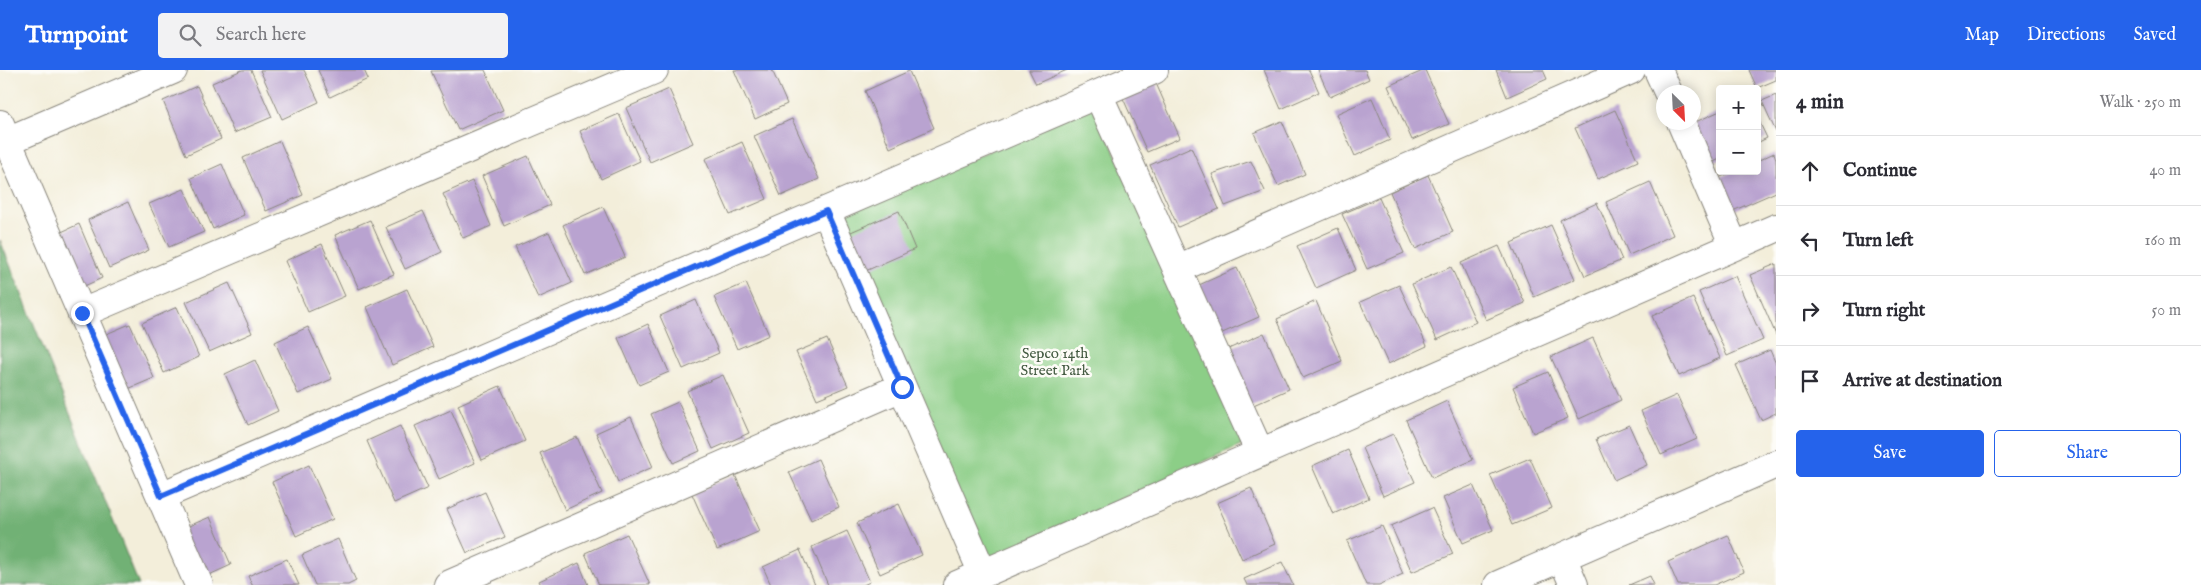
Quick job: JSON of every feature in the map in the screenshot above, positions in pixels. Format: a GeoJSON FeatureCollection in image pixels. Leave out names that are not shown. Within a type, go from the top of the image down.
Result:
{"type":"FeatureCollection","features":[{"type":"Feature","properties":{"kind":"street"},"geometry":{"type":"LineString","coordinates":[[173,70],[4,133],[199,585]]}},
{"type":"Feature","properties":{"kind":"street"},"geometry":{"type":"LineString","coordinates":[[82,313],[654,70]]}},
{"type":"Feature","properties":{"kind":"street"},"geometry":{"type":"LineString","coordinates":[[161,496],[1154,70]]}},
{"type":"Feature","properties":{"kind":"street"},"geometry":{"type":"LineString","coordinates":[[1177,269],[1631,70]]}},
{"type":"Feature","properties":{"kind":"street"},"geometry":{"type":"LineString","coordinates":[[1658,70],[1665,85]]}},
{"type":"Feature","properties":{"kind":"street"},"geometry":{"type":"LineString","coordinates":[[1098,94],[1260,453]]}},
{"type":"Feature","properties":{"kind":"street"},"geometry":{"type":"LineString","coordinates":[[1684,130],[1734,246]]}},
{"type":"Feature","properties":{"kind":"street"},"geometry":{"type":"LineString","coordinates":[[826,211],[983,574]]}},
{"type":"Feature","properties":{"kind":"street"},"geometry":{"type":"LineString","coordinates":[[957,585],[1776,228]]}},
{"type":"Feature","properties":{"kind":"street"},"geometry":{"type":"LineString","coordinates":[[448,585],[902,387]]}},
{"type":"Feature","properties":{"kind":"street"},"geometry":{"type":"LineString","coordinates":[[1498,585],[1774,471]]}},
{"type":"Feature","properties":{"kind":"street"},"geometry":{"type":"LineString","coordinates":[[1562,557],[1574,585]]}},
{"type":"Feature","properties":{"kind":"green space","name":"Sepco 14th Street Park"},"geometry":{"type":"Polygon","coordinates":[[[1093,105],[1247,442],[986,560],[840,217],[1093,105]]]}},
{"type":"Feature","properties":{"kind":"green space"},"geometry":{"type":"Polygon","coordinates":[[[0,240],[139,585],[0,585],[0,240]]]}},
{"type":"Feature","properties":{"kind":"building"},"geometry":{"type":"Polygon","coordinates":[[[242,70],[251,70],[272,117],[234,133],[212,83],[242,70]]]}},
{"type":"Feature","properties":{"kind":"building"},"geometry":{"type":"Polygon","coordinates":[[[260,70],[304,70],[319,102],[282,119],[260,70]]]}},
{"type":"Feature","properties":{"kind":"building"},"geometry":{"type":"Polygon","coordinates":[[[318,70],[364,70],[368,79],[330,97],[318,70]]]}},
{"type":"Feature","properties":{"kind":"building"},"geometry":{"type":"Polygon","coordinates":[[[485,70],[503,110],[458,130],[431,71],[485,70]]]}},
{"type":"Feature","properties":{"kind":"building"},"geometry":{"type":"Polygon","coordinates":[[[734,70],[772,70],[787,104],[755,119],[734,70]]]}},
{"type":"Feature","properties":{"kind":"building"},"geometry":{"type":"Polygon","coordinates":[[[1029,70],[1067,70],[1036,84],[1029,70]]]}},
{"type":"Feature","properties":{"kind":"building"},"geometry":{"type":"Polygon","coordinates":[[[1264,70],[1309,70],[1319,92],[1281,109],[1264,70]]]}},
{"type":"Feature","properties":{"kind":"building"},"geometry":{"type":"Polygon","coordinates":[[[1318,70],[1365,70],[1369,79],[1330,97],[1318,70]]]}},
{"type":"Feature","properties":{"kind":"building"},"geometry":{"type":"Polygon","coordinates":[[[1425,70],[1449,124],[1412,140],[1388,86],[1425,70]]]}},
{"type":"Feature","properties":{"kind":"building"},"geometry":{"type":"Polygon","coordinates":[[[1496,70],[1543,70],[1547,79],[1507,97],[1496,70]]]}},
{"type":"Feature","properties":{"kind":"building"},"geometry":{"type":"Polygon","coordinates":[[[1749,70],[1776,70],[1776,80],[1761,86],[1756,85],[1749,70]]]}},
{"type":"Feature","properties":{"kind":"building"},"geometry":{"type":"Polygon","coordinates":[[[909,71],[934,128],[890,148],[865,91],[909,71]]]}},
{"type":"Feature","properties":{"kind":"building"},"geometry":{"type":"Polygon","coordinates":[[[1155,81],[1180,138],[1147,152],[1122,96],[1155,81]]]}},
{"type":"Feature","properties":{"kind":"building"},"geometry":{"type":"Polygon","coordinates":[[[197,86],[221,139],[186,155],[163,101],[197,86]]]}},
{"type":"Feature","properties":{"kind":"building"},"geometry":{"type":"Polygon","coordinates":[[[669,89],[693,143],[650,162],[626,108],[669,89]]]}},
{"type":"Feature","properties":{"kind":"building"},"geometry":{"type":"Polygon","coordinates":[[[1776,95],[1776,132],[1762,101],[1776,95]]]}},
{"type":"Feature","properties":{"kind":"building"},"geometry":{"type":"Polygon","coordinates":[[[1372,98],[1390,140],[1355,156],[1336,114],[1372,98]]]}},
{"type":"Feature","properties":{"kind":"building"},"geometry":{"type":"Polygon","coordinates":[[[1615,110],[1638,161],[1598,179],[1575,128],[1615,110]]]}},
{"type":"Feature","properties":{"kind":"building"},"geometry":{"type":"Polygon","coordinates":[[[1716,113],[1716,161],[1709,164],[1694,130],[1701,130],[1701,120],[1716,113]]]}},
{"type":"Feature","properties":{"kind":"building"},"geometry":{"type":"Polygon","coordinates":[[[619,114],[640,161],[601,179],[580,131],[619,114]]]}},
{"type":"Feature","properties":{"kind":"building"},"geometry":{"type":"Polygon","coordinates":[[[792,119],[819,179],[781,196],[754,136],[792,119]]]}},
{"type":"Feature","properties":{"kind":"building"},"geometry":{"type":"Polygon","coordinates":[[[1282,121],[1305,174],[1278,186],[1254,133],[1282,121]]]}},
{"type":"Feature","properties":{"kind":"building"},"geometry":{"type":"Polygon","coordinates":[[[1761,125],[1767,138],[1761,141],[1761,125]]]}},
{"type":"Feature","properties":{"kind":"building"},"geometry":{"type":"Polygon","coordinates":[[[280,141],[303,195],[266,211],[243,158],[280,141]]]}},
{"type":"Feature","properties":{"kind":"building"},"geometry":{"type":"Polygon","coordinates":[[[742,142],[767,199],[730,215],[705,159],[742,142]]]}},
{"type":"Feature","properties":{"kind":"building"},"geometry":{"type":"Polygon","coordinates":[[[1191,147],[1219,209],[1178,227],[1150,165],[1191,147]]]}},
{"type":"Feature","properties":{"kind":"building"},"geometry":{"type":"Polygon","coordinates":[[[1774,153],[1776,159],[1776,192],[1728,213],[1714,180],[1725,175],[1761,175],[1761,159],[1774,153]]]}},
{"type":"Feature","properties":{"kind":"building"},"geometry":{"type":"Polygon","coordinates":[[[528,156],[550,205],[504,226],[482,176],[528,156]]]}},
{"type":"Feature","properties":{"kind":"building"},"geometry":{"type":"Polygon","coordinates":[[[1251,161],[1265,191],[1225,206],[1212,174],[1251,161]]]}},
{"type":"Feature","properties":{"kind":"building"},"geometry":{"type":"Polygon","coordinates":[[[222,164],[244,215],[213,229],[191,178],[222,164]]]}},
{"type":"Feature","properties":{"kind":"building"},"geometry":{"type":"Polygon","coordinates":[[[1428,175],[1453,232],[1415,249],[1390,192],[1428,175]]]}},
{"type":"Feature","properties":{"kind":"building"},"geometry":{"type":"Polygon","coordinates":[[[472,181],[491,226],[463,238],[443,194],[472,181]]]}},
{"type":"Feature","properties":{"kind":"building"},"geometry":{"type":"Polygon","coordinates":[[[1650,182],[1673,235],[1629,255],[1606,202],[1650,182]]]}},
{"type":"Feature","properties":{"kind":"building"},"geometry":{"type":"Polygon","coordinates":[[[184,189],[204,232],[169,247],[149,204],[184,189]]]}},
{"type":"Feature","properties":{"kind":"building"},"geometry":{"type":"Polygon","coordinates":[[[1379,198],[1404,253],[1367,269],[1342,214],[1379,198]]]}},
{"type":"Feature","properties":{"kind":"building"},"geometry":{"type":"Polygon","coordinates":[[[128,202],[149,250],[109,268],[88,220],[128,202]]]}},
{"type":"Feature","properties":{"kind":"building"},"geometry":{"type":"Polygon","coordinates":[[[1597,203],[1622,260],[1585,276],[1560,220],[1597,203]]]}},
{"type":"Feature","properties":{"kind":"building"},"geometry":{"type":"Polygon","coordinates":[[[603,207],[625,257],[585,275],[563,225],[603,207]]]}},
{"type":"Feature","properties":{"kind":"building"},"geometry":{"type":"Polygon","coordinates":[[[423,211],[442,252],[405,269],[386,227],[423,211]]]}},
{"type":"Feature","properties":{"kind":"building"},"geometry":{"type":"Polygon","coordinates":[[[899,211],[915,249],[861,273],[844,235],[899,211]]]}},
{"type":"Feature","properties":{"kind":"building"},"geometry":{"type":"Polygon","coordinates":[[[370,220],[394,274],[359,289],[335,235],[370,220]]]}},
{"type":"Feature","properties":{"kind":"building"},"geometry":{"type":"Polygon","coordinates":[[[79,224],[102,278],[69,293],[46,239],[79,224]]]}},
{"type":"Feature","properties":{"kind":"building"},"geometry":{"type":"Polygon","coordinates":[[[1551,225],[1575,279],[1534,297],[1511,243],[1551,225]]]}},
{"type":"Feature","properties":{"kind":"building"},"geometry":{"type":"Polygon","coordinates":[[[1338,228],[1356,270],[1316,288],[1297,246],[1338,228]]]}},
{"type":"Feature","properties":{"kind":"building"},"geometry":{"type":"Polygon","coordinates":[[[549,232],[572,283],[538,298],[515,247],[549,232]]]}},
{"type":"Feature","properties":{"kind":"building"},"geometry":{"type":"Polygon","coordinates":[[[322,244],[345,296],[308,312],[285,261],[322,244]]]}},
{"type":"Feature","properties":{"kind":"building"},"geometry":{"type":"Polygon","coordinates":[[[1499,246],[1525,303],[1486,320],[1461,263],[1499,246]]]}},
{"type":"Feature","properties":{"kind":"building"},"geometry":{"type":"Polygon","coordinates":[[[1776,264],[1776,335],[1750,275],[1776,264]]]}},
{"type":"Feature","properties":{"kind":"building"},"geometry":{"type":"Polygon","coordinates":[[[1451,267],[1476,322],[1437,340],[1412,284],[1451,267]]]}},
{"type":"Feature","properties":{"kind":"building"},"geometry":{"type":"Polygon","coordinates":[[[1237,268],[1259,317],[1220,334],[1199,285],[1237,268]]]}},
{"type":"Feature","properties":{"kind":"building"},"geometry":{"type":"Polygon","coordinates":[[[1735,276],[1763,340],[1727,356],[1699,292],[1735,276]]]}},
{"type":"Feature","properties":{"kind":"building"},"geometry":{"type":"Polygon","coordinates":[[[229,283],[252,333],[209,352],[186,302],[229,283]]]}},
{"type":"Feature","properties":{"kind":"building"},"geometry":{"type":"Polygon","coordinates":[[[746,283],[769,335],[737,349],[714,297],[746,283]]]}},
{"type":"Feature","properties":{"kind":"building"},"geometry":{"type":"Polygon","coordinates":[[[1399,285],[1427,346],[1388,364],[1360,302],[1399,285]]]}},
{"type":"Feature","properties":{"kind":"building"},"geometry":{"type":"Polygon","coordinates":[[[407,289],[433,347],[392,365],[367,307],[407,289]]]}},
{"type":"Feature","properties":{"kind":"building"},"geometry":{"type":"Polygon","coordinates":[[[1693,298],[1720,358],[1679,376],[1652,316],[1693,298]]]}},
{"type":"Feature","properties":{"kind":"building"},"geometry":{"type":"Polygon","coordinates":[[[696,300],[719,353],[683,369],[660,316],[696,300]]]}},
{"type":"Feature","properties":{"kind":"building"},"geometry":{"type":"Polygon","coordinates":[[[1316,301],[1342,361],[1303,378],[1277,319],[1316,301]]]}},
{"type":"Feature","properties":{"kind":"building"},"geometry":{"type":"Polygon","coordinates":[[[177,307],[199,357],[164,373],[142,323],[177,307]]]}},
{"type":"Feature","properties":{"kind":"building"},"geometry":{"type":"Polygon","coordinates":[[[130,324],[154,378],[116,394],[92,340],[130,324]]]}},
{"type":"Feature","properties":{"kind":"building"},"geometry":{"type":"Polygon","coordinates":[[[648,324],[669,372],[639,385],[618,338],[648,324]]]}},
{"type":"Feature","properties":{"kind":"building"},"geometry":{"type":"Polygon","coordinates":[[[308,327],[332,379],[298,394],[275,342],[308,327]]]}},
{"type":"Feature","properties":{"kind":"building"},"geometry":{"type":"Polygon","coordinates":[[[1264,333],[1289,389],[1249,407],[1224,351],[1264,333]]]}},
{"type":"Feature","properties":{"kind":"building"},"geometry":{"type":"Polygon","coordinates":[[[1593,338],[1621,400],[1579,419],[1551,357],[1593,338]]]}},
{"type":"Feature","properties":{"kind":"building"},"geometry":{"type":"Polygon","coordinates":[[[827,339],[848,386],[817,399],[796,352],[827,339]]]}},
{"type":"Feature","properties":{"kind":"building"},"geometry":{"type":"Polygon","coordinates":[[[1770,350],[1776,364],[1776,413],[1761,420],[1736,365],[1770,350]]]}},
{"type":"Feature","properties":{"kind":"building"},"geometry":{"type":"Polygon","coordinates":[[[255,360],[278,411],[248,425],[225,374],[255,360]]]}},
{"type":"Feature","properties":{"kind":"building"},"geometry":{"type":"Polygon","coordinates":[[[1548,372],[1568,418],[1533,433],[1513,387],[1548,372]]]}},
{"type":"Feature","properties":{"kind":"building"},"geometry":{"type":"Polygon","coordinates":[[[723,375],[749,433],[713,449],[687,391],[723,375]]]}},
{"type":"Feature","properties":{"kind":"building"},"geometry":{"type":"Polygon","coordinates":[[[500,386],[525,441],[482,460],[458,405],[500,386]]]}},
{"type":"Feature","properties":{"kind":"building"},"geometry":{"type":"Polygon","coordinates":[[[1677,395],[1697,439],[1661,455],[1641,411],[1677,395]]]}},
{"type":"Feature","properties":{"kind":"building"},"geometry":{"type":"Polygon","coordinates":[[[1447,401],[1473,460],[1432,478],[1406,420],[1447,401]]]}},
{"type":"Feature","properties":{"kind":"building"},"geometry":{"type":"Polygon","coordinates":[[[678,402],[700,451],[673,463],[651,414],[678,402]]]}},
{"type":"Feature","properties":{"kind":"building"},"geometry":{"type":"Polygon","coordinates":[[[451,410],[475,463],[439,479],[415,426],[451,410]]]}},
{"type":"Feature","properties":{"kind":"building"},"geometry":{"type":"Polygon","coordinates":[[[631,417],[653,467],[618,482],[596,433],[631,417]]]}},
{"type":"Feature","properties":{"kind":"building"},"geometry":{"type":"Polygon","coordinates":[[[1629,425],[1647,465],[1614,480],[1596,439],[1629,425]]]}},
{"type":"Feature","properties":{"kind":"building"},"geometry":{"type":"Polygon","coordinates":[[[400,426],[428,488],[394,503],[367,441],[400,426]]]}},
{"type":"Feature","properties":{"kind":"building"},"geometry":{"type":"Polygon","coordinates":[[[1393,434],[1415,482],[1383,496],[1362,448],[1393,434]]]}},
{"type":"Feature","properties":{"kind":"building"},"geometry":{"type":"Polygon","coordinates":[[[577,437],[602,493],[565,510],[540,453],[577,437]]]}},
{"type":"Feature","properties":{"kind":"building"},"geometry":{"type":"Polygon","coordinates":[[[1348,450],[1369,498],[1333,514],[1312,466],[1348,450]]]}},
{"type":"Feature","properties":{"kind":"building"},"geometry":{"type":"Polygon","coordinates":[[[1530,458],[1552,508],[1512,525],[1490,475],[1530,458]]]}},
{"type":"Feature","properties":{"kind":"building"},"geometry":{"type":"Polygon","coordinates":[[[818,459],[839,507],[811,520],[789,472],[818,459]]]}},
{"type":"Feature","properties":{"kind":"building"},"geometry":{"type":"Polygon","coordinates":[[[309,465],[333,519],[296,536],[272,482],[309,465]]]}},
{"type":"Feature","properties":{"kind":"building"},"geometry":{"type":"Polygon","coordinates":[[[735,475],[760,531],[717,550],[692,494],[735,475]]]}},
{"type":"Feature","properties":{"kind":"building"},"geometry":{"type":"Polygon","coordinates":[[[1473,485],[1493,530],[1463,543],[1443,498],[1473,485]]]}},
{"type":"Feature","properties":{"kind":"building"},"geometry":{"type":"Polygon","coordinates":[[[1251,488],[1275,544],[1242,559],[1217,503],[1251,488]]]}},
{"type":"Feature","properties":{"kind":"building"},"geometry":{"type":"Polygon","coordinates":[[[485,492],[505,537],[467,553],[447,509],[485,492]]]}},
{"type":"Feature","properties":{"kind":"building"},"geometry":{"type":"Polygon","coordinates":[[[899,504],[922,555],[880,574],[857,523],[899,504]]]}},
{"type":"Feature","properties":{"kind":"building"},"geometry":{"type":"Polygon","coordinates":[[[1432,508],[1453,554],[1412,572],[1391,526],[1432,508]]]}},
{"type":"Feature","properties":{"kind":"building"},"geometry":{"type":"Polygon","coordinates":[[[210,517],[231,565],[198,580],[177,531],[210,517]]]}},
{"type":"Feature","properties":{"kind":"building"},"geometry":{"type":"Polygon","coordinates":[[[1382,526],[1403,574],[1379,585],[1366,585],[1347,541],[1382,526]]]}},
{"type":"Feature","properties":{"kind":"building"},"geometry":{"type":"Polygon","coordinates":[[[847,531],[870,582],[863,585],[828,585],[812,547],[847,531]]]}},
{"type":"Feature","properties":{"kind":"building"},"geometry":{"type":"Polygon","coordinates":[[[627,534],[650,585],[599,585],[585,553],[627,534]]]}},
{"type":"Feature","properties":{"kind":"building"},"geometry":{"type":"Polygon","coordinates":[[[1728,535],[1744,572],[1714,585],[1678,585],[1668,562],[1728,535]]]}},
{"type":"Feature","properties":{"kind":"building"},"geometry":{"type":"Polygon","coordinates":[[[338,539],[356,581],[348,585],[315,585],[302,555],[338,539]]]}},
{"type":"Feature","properties":{"kind":"building"},"geometry":{"type":"Polygon","coordinates":[[[800,550],[815,585],[771,585],[763,567],[800,550]]]}},
{"type":"Feature","properties":{"kind":"building"},"geometry":{"type":"Polygon","coordinates":[[[287,559],[299,585],[252,585],[248,576],[287,559]]]}},
{"type":"Feature","properties":{"kind":"building"},"geometry":{"type":"Polygon","coordinates":[[[1282,562],[1293,585],[1247,585],[1244,579],[1282,562]]]}},
{"type":"Feature","properties":{"kind":"building"},"geometry":{"type":"Polygon","coordinates":[[[579,563],[588,585],[541,585],[539,581],[579,563]]]}},
{"type":"Feature","properties":{"kind":"building"},"geometry":{"type":"Polygon","coordinates":[[[1650,576],[1654,585],[1629,585],[1650,576]]]}},
{"type":"Feature","properties":{"kind":"route"},"geometry":{"type":"LineString","coordinates":[[82,313],[161,496],[826,211],[902,387]]}}]}
